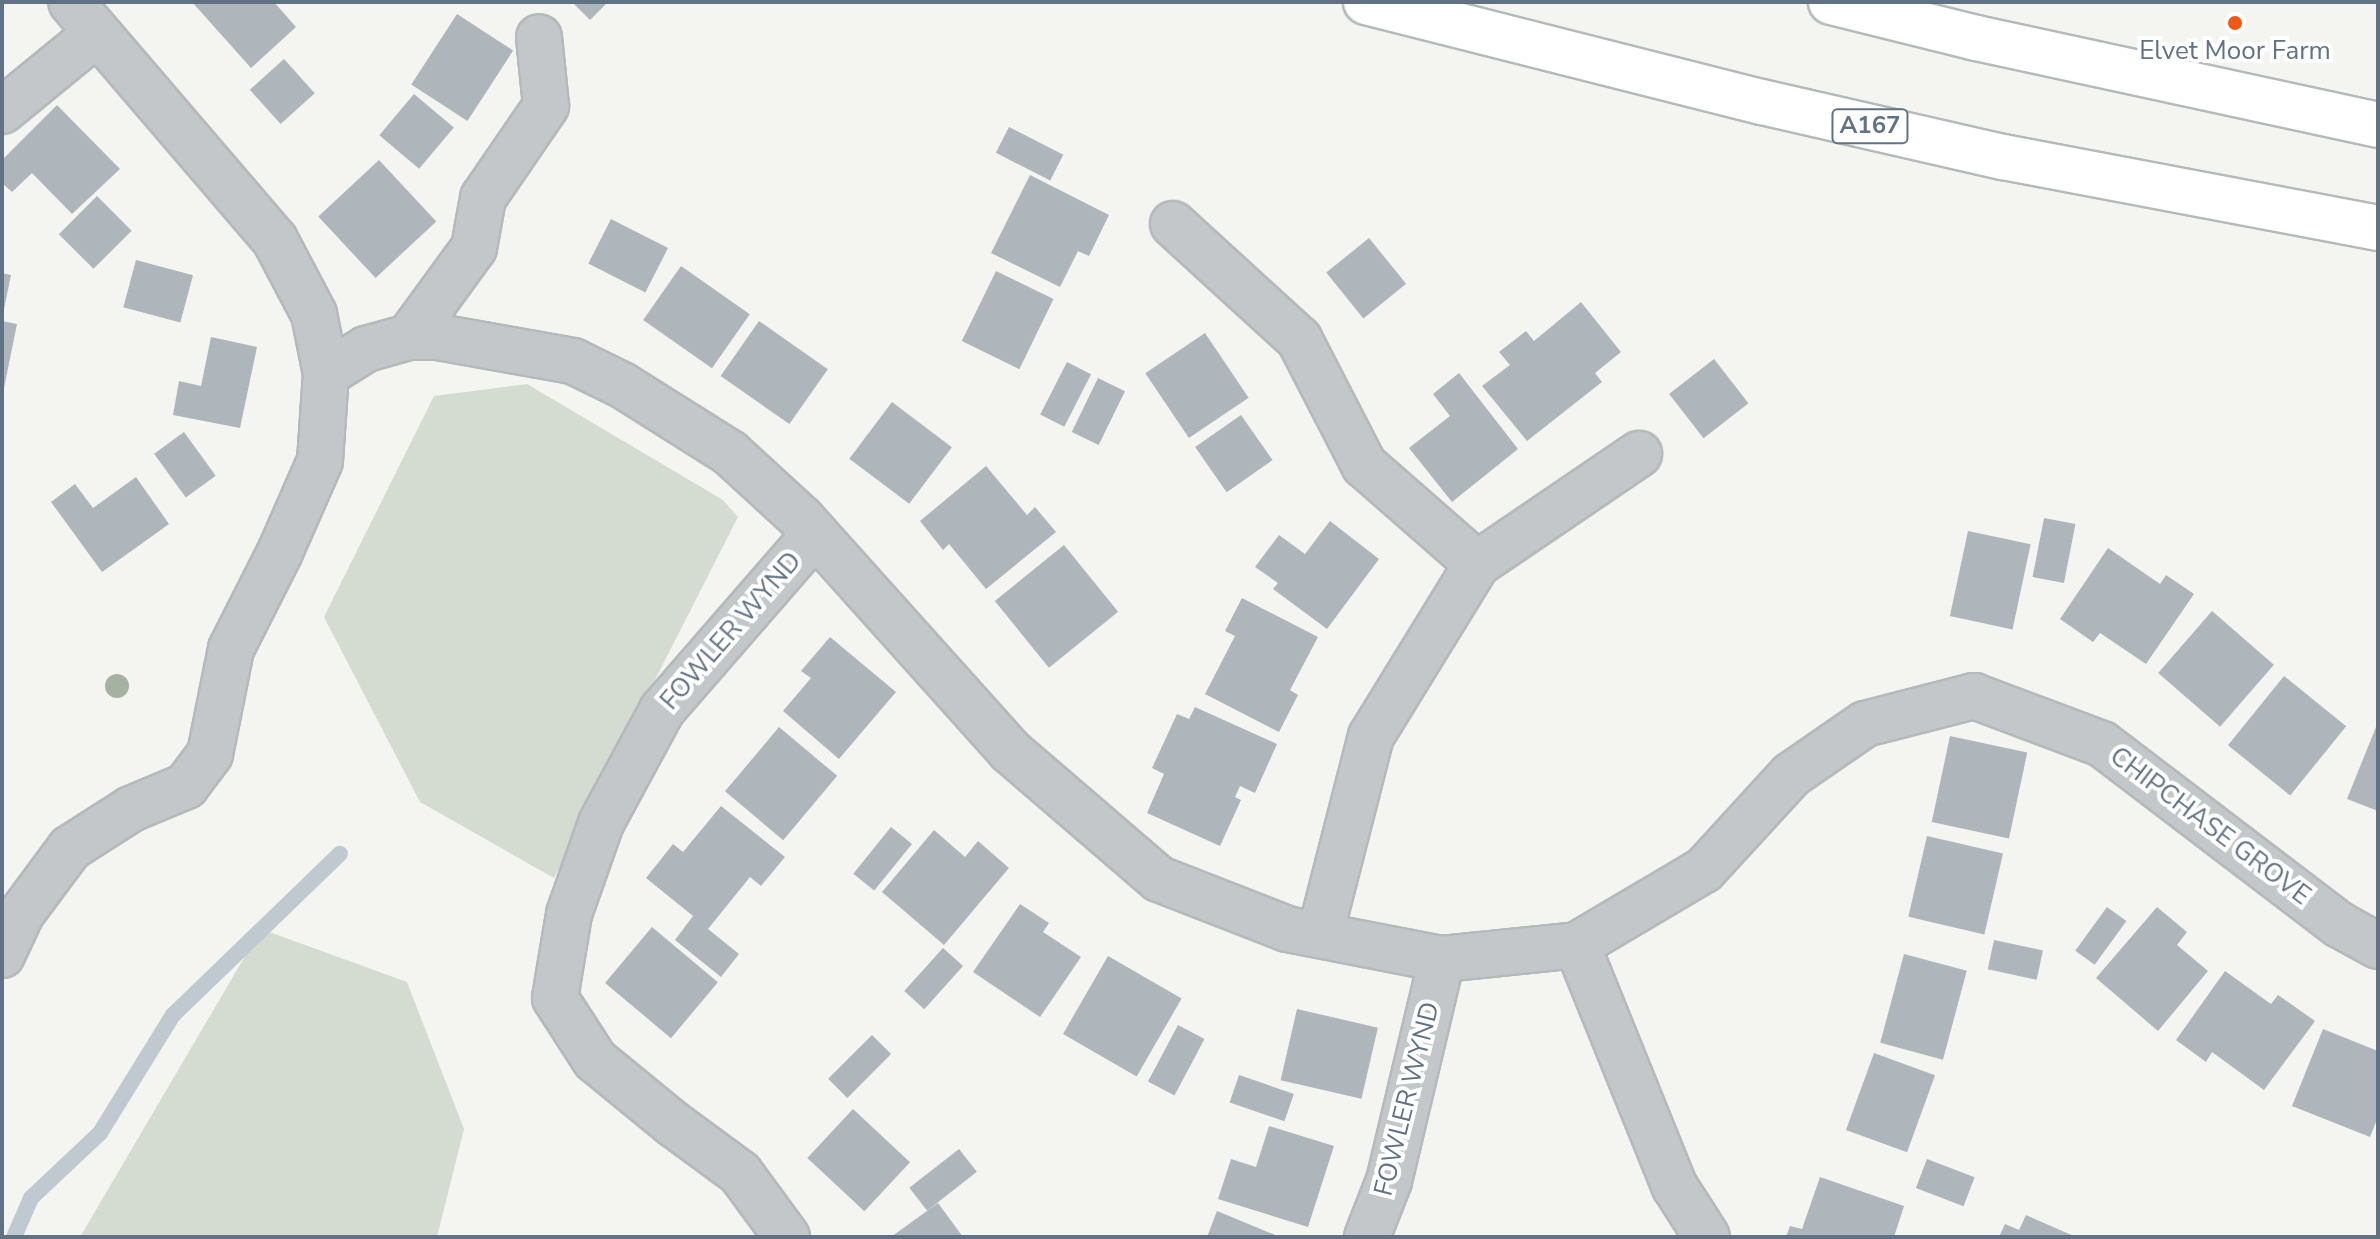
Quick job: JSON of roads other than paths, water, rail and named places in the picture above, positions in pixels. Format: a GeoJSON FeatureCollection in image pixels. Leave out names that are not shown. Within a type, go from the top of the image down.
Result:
{"type":"FeatureCollection","features":[{"type":"Feature","properties":{"kind":"highway","name":"A167"},"geometry":{"type":"LineString","coordinates":[[1366,2],[1412,9],[2003,157],[2378,228]]}},
{"type":"Feature","properties":{"kind":"highway"},"geometry":{"type":"LineString","coordinates":[[1831,2],[1976,38],[2378,125]]}},
{"type":"Feature","properties":{"kind":"street"},"geometry":{"type":"LineString","coordinates":[[2,111],[83,18],[275,240],[314,314],[326,374],[320,461],[280,552],[231,649],[210,754],[186,786],[131,809],[70,848],[21,914],[2,955]]}},
{"type":"Feature","properties":{"kind":"street"},"geometry":{"type":"LineString","coordinates":[[409,337],[474,248],[483,198],[546,106],[539,37]]}},
{"type":"Feature","properties":{"kind":"street"},"geometry":{"type":"LineString","coordinates":[[1173,224],[1299,339],[1364,465],[1477,564]]}},
{"type":"Feature","properties":{"kind":"street","name":"FOWLER WYND"},"geometry":{"type":"LineString","coordinates":[[326,374],[366,349],[409,337],[467,340],[573,361],[622,385],[730,453],[815,534],[1010,751],[1159,879],[1287,929],[1442,959],[1577,945]]}},
{"type":"Feature","properties":{"kind":"street"},"geometry":{"type":"LineString","coordinates":[[1320,934],[1371,736],[1477,564],[1639,454]]}},
{"type":"Feature","properties":{"kind":"street","name":"FOWLER WYND"},"geometry":{"type":"LineString","coordinates":[[787,1237],[740,1173],[595,1060],[555,998],[569,914],[601,823],[662,710],[815,534]]}},
{"type":"Feature","properties":{"kind":"street","name":"CHIPCHASE GROVE"},"geometry":{"type":"LineString","coordinates":[[1577,945],[1704,870],[1791,775],[1865,724],[1974,696],[2102,744],[2340,925],[2378,946]]}},
{"type":"Feature","properties":{"kind":"street"},"geometry":{"type":"LineString","coordinates":[[1577,945],[1675,1187],[1707,1237]]}},
{"type":"Feature","properties":{"kind":"street","name":"FOWLER WYND"},"geometry":{"type":"LineString","coordinates":[[1367,1237],[1389,1181],[1442,959]]}},
{"type":"Feature","properties":{"kind":"waterway"},"geometry":{"type":"LineString","coordinates":[[14,1237],[31,1198],[100,1133],[173,1015],[340,854]]}},
{"type":"Feature","properties":{"kind":"place","name":"Elvet Moor Farm"},"geometry":{"type":"Point","coordinates":[2235,23]}}]}
